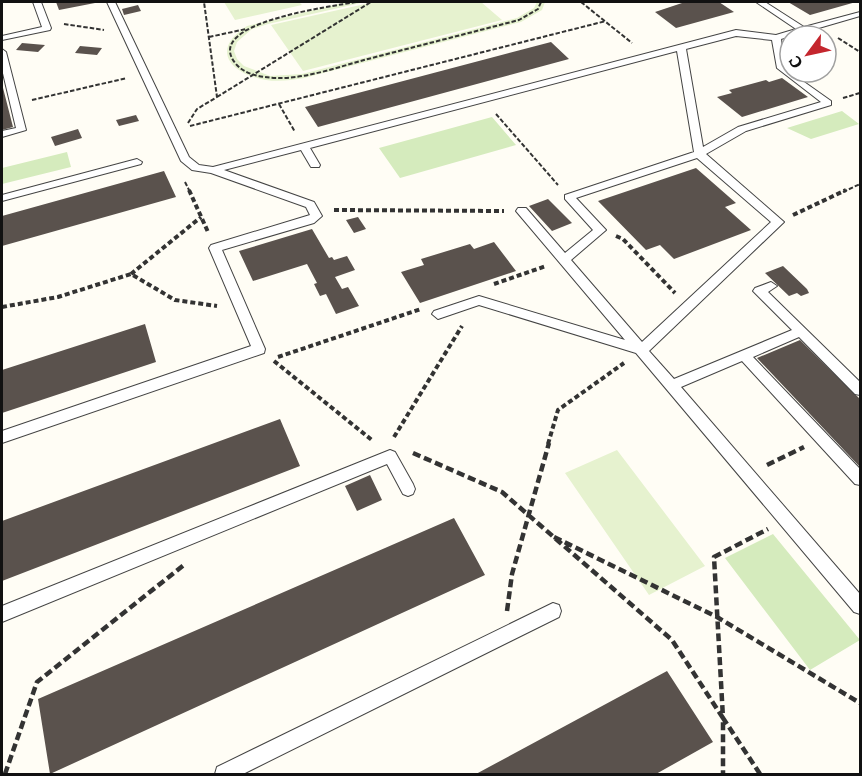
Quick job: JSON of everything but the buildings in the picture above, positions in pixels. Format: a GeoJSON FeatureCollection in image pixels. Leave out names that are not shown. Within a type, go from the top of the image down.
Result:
{"type":"FeatureCollection","features":[{"type":"Feature","properties":{"kind":"lane"},"geometry":{"type":"LineString","coordinates":[[2,38],[46,28],[37,2]]}},
{"type":"Feature","properties":{"kind":"lane"},"geometry":{"type":"LineString","coordinates":[[2,436],[259,349],[215,248],[310,220],[316,216],[310,205],[213,170],[196,168],[185,159],[111,2]]}},
{"type":"Feature","properties":{"kind":"lane"},"geometry":{"type":"LineString","coordinates":[[760,2],[794,24]]}},
{"type":"Feature","properties":{"kind":"lane"},"geometry":{"type":"LineString","coordinates":[[825,24],[861,14]]}},
{"type":"Feature","properties":{"kind":"lane"},"geometry":{"type":"LineString","coordinates":[[213,170],[736,33],[776,38],[780,66],[790,76],[828,103],[742,129],[699,154],[569,197],[600,230],[564,260]]}},
{"type":"Feature","properties":{"kind":"lane"},"geometry":{"type":"LineString","coordinates":[[642,350],[778,222],[699,154],[681,48]]}},
{"type":"Feature","properties":{"kind":"lane"},"geometry":{"type":"LineString","coordinates":[[2,52],[21,129],[2,134]]}},
{"type":"Feature","properties":{"kind":"lane"},"geometry":{"type":"LineString","coordinates":[[304,146],[315,165]]}},
{"type":"Feature","properties":{"kind":"lane"},"geometry":{"type":"LineString","coordinates":[[2,198],[137,162]]}},
{"type":"Feature","properties":{"kind":"lane"},"geometry":{"type":"LineString","coordinates":[[522,211],[861,606]]}},
{"type":"Feature","properties":{"kind":"lane"},"geometry":{"type":"LineString","coordinates":[[771,286],[759,291],[861,390]]}},
{"type":"Feature","properties":{"kind":"lane"},"geometry":{"type":"LineString","coordinates":[[438,314],[479,300],[642,350]]}},
{"type":"Feature","properties":{"kind":"lane"},"geometry":{"type":"LineString","coordinates":[[672,386],[801,331]]}},
{"type":"Feature","properties":{"kind":"lane"},"geometry":{"type":"LineString","coordinates":[[744,355],[861,479]]}},
{"type":"Feature","properties":{"kind":"lane"},"geometry":{"type":"LineString","coordinates":[[2,614],[387,450],[408,489]]}},
{"type":"Feature","properties":{"kind":"lane"},"geometry":{"type":"LineString","coordinates":[[224,774],[553,611]]}},
{"type":"Feature","properties":{"kind":"path"},"geometry":{"type":"LineString","coordinates":[[204,2],[217,97]]}},
{"type":"Feature","properties":{"kind":"path"},"geometry":{"type":"LineString","coordinates":[[209,37],[356,2]]}},
{"type":"Feature","properties":{"kind":"path"},"geometry":{"type":"LineString","coordinates":[[371,2],[196,109],[185,128],[606,21]]}},
{"type":"Feature","properties":{"kind":"path"},"geometry":{"type":"LineString","coordinates":[[249,28],[233,42],[230,51],[232,60],[240,68],[254,74],[268,78],[287,78],[519,20],[538,9],[541,2]]}},
{"type":"Feature","properties":{"kind":"path"},"geometry":{"type":"LineString","coordinates":[[581,2],[649,57]]}},
{"type":"Feature","properties":{"kind":"path"},"geometry":{"type":"LineString","coordinates":[[14,104],[145,74]]}},
{"type":"Feature","properties":{"kind":"path"},"geometry":{"type":"LineString","coordinates":[[483,100],[552,178]]}},
{"type":"Feature","properties":{"kind":"path"},"geometry":{"type":"LineString","coordinates":[[279,104],[304,146]]}},
{"type":"Feature","properties":{"kind":"path"},"geometry":{"type":"LineString","coordinates":[[185,159],[178,165],[215,248]]}},
{"type":"Feature","properties":{"kind":"path"},"geometry":{"type":"LineString","coordinates":[[778,222],[861,184]]}},
{"type":"Feature","properties":{"kind":"path"},"geometry":{"type":"LineString","coordinates":[[310,205],[330,210],[522,211]]}},
{"type":"Feature","properties":{"kind":"path"},"geometry":{"type":"LineString","coordinates":[[2,307],[58,297],[131,274],[201,217]]}},
{"type":"Feature","properties":{"kind":"path"},"geometry":{"type":"LineString","coordinates":[[600,230],[623,239],[688,306]]}},
{"type":"Feature","properties":{"kind":"path"},"geometry":{"type":"LineString","coordinates":[[131,274],[175,300],[242,309]]}},
{"type":"Feature","properties":{"kind":"path"},"geometry":{"type":"LineString","coordinates":[[259,349],[371,440],[387,450],[479,300]]}},
{"type":"Feature","properties":{"kind":"path"},"geometry":{"type":"LineString","coordinates":[[503,636],[512,574],[558,410],[642,350]]}},
{"type":"Feature","properties":{"kind":"path"},"geometry":{"type":"LineString","coordinates":[[747,474],[822,439]]}},
{"type":"Feature","properties":{"kind":"path"},"geometry":{"type":"LineString","coordinates":[[410,452],[502,492],[672,640],[760,774]]}},
{"type":"Feature","properties":{"kind":"path"},"geometry":{"type":"LineString","coordinates":[[723,774],[723,718],[714,557],[787,520]]}},
{"type":"Feature","properties":{"kind":"path"},"geometry":{"type":"LineString","coordinates":[[548,534],[717,617],[861,703]]}},
{"type":"Feature","properties":{"kind":"path"},"geometry":{"type":"LineString","coordinates":[[5,774],[37,682],[192,558]]}},
{"type":"Feature","properties":{"kind":"green space"},"geometry":{"type":"Polygon","coordinates":[[[224,2],[299,2],[302,5],[235,20],[224,2]]]}},
{"type":"Feature","properties":{"kind":"green space"},"geometry":{"type":"Polygon","coordinates":[[[347,2],[365,2],[252,29],[237,42],[234,51],[237,59],[244,66],[270,76],[302,74],[517,18],[534,8],[537,2],[545,2],[542,10],[521,22],[304,78],[266,80],[243,72],[229,60],[227,52],[229,44],[235,35],[247,26],[347,2]]]}},
{"type":"Feature","properties":{"kind":"green space"},"geometry":{"type":"Polygon","coordinates":[[[374,2],[481,2],[502,20],[303,71],[271,25],[374,2]]]}},
{"type":"Feature","properties":{"kind":"green space"},"geometry":{"type":"Polygon","coordinates":[[[842,111],[859,124],[811,139],[787,128],[842,111]]]}},
{"type":"Feature","properties":{"kind":"green space"},"geometry":{"type":"Polygon","coordinates":[[[492,117],[516,145],[400,178],[379,148],[492,117]]]}},
{"type":"Feature","properties":{"kind":"green space"},"geometry":{"type":"Polygon","coordinates":[[[67,152],[71,167],[2,184],[2,168],[67,152]]]}},
{"type":"Feature","properties":{"kind":"green space"},"geometry":{"type":"Polygon","coordinates":[[[617,450],[705,566],[649,595],[565,473],[617,450]]]}},
{"type":"Feature","properties":{"kind":"green space"},"geometry":{"type":"Polygon","coordinates":[[[773,534],[860,640],[810,670],[725,558],[773,534]]]}}]}
